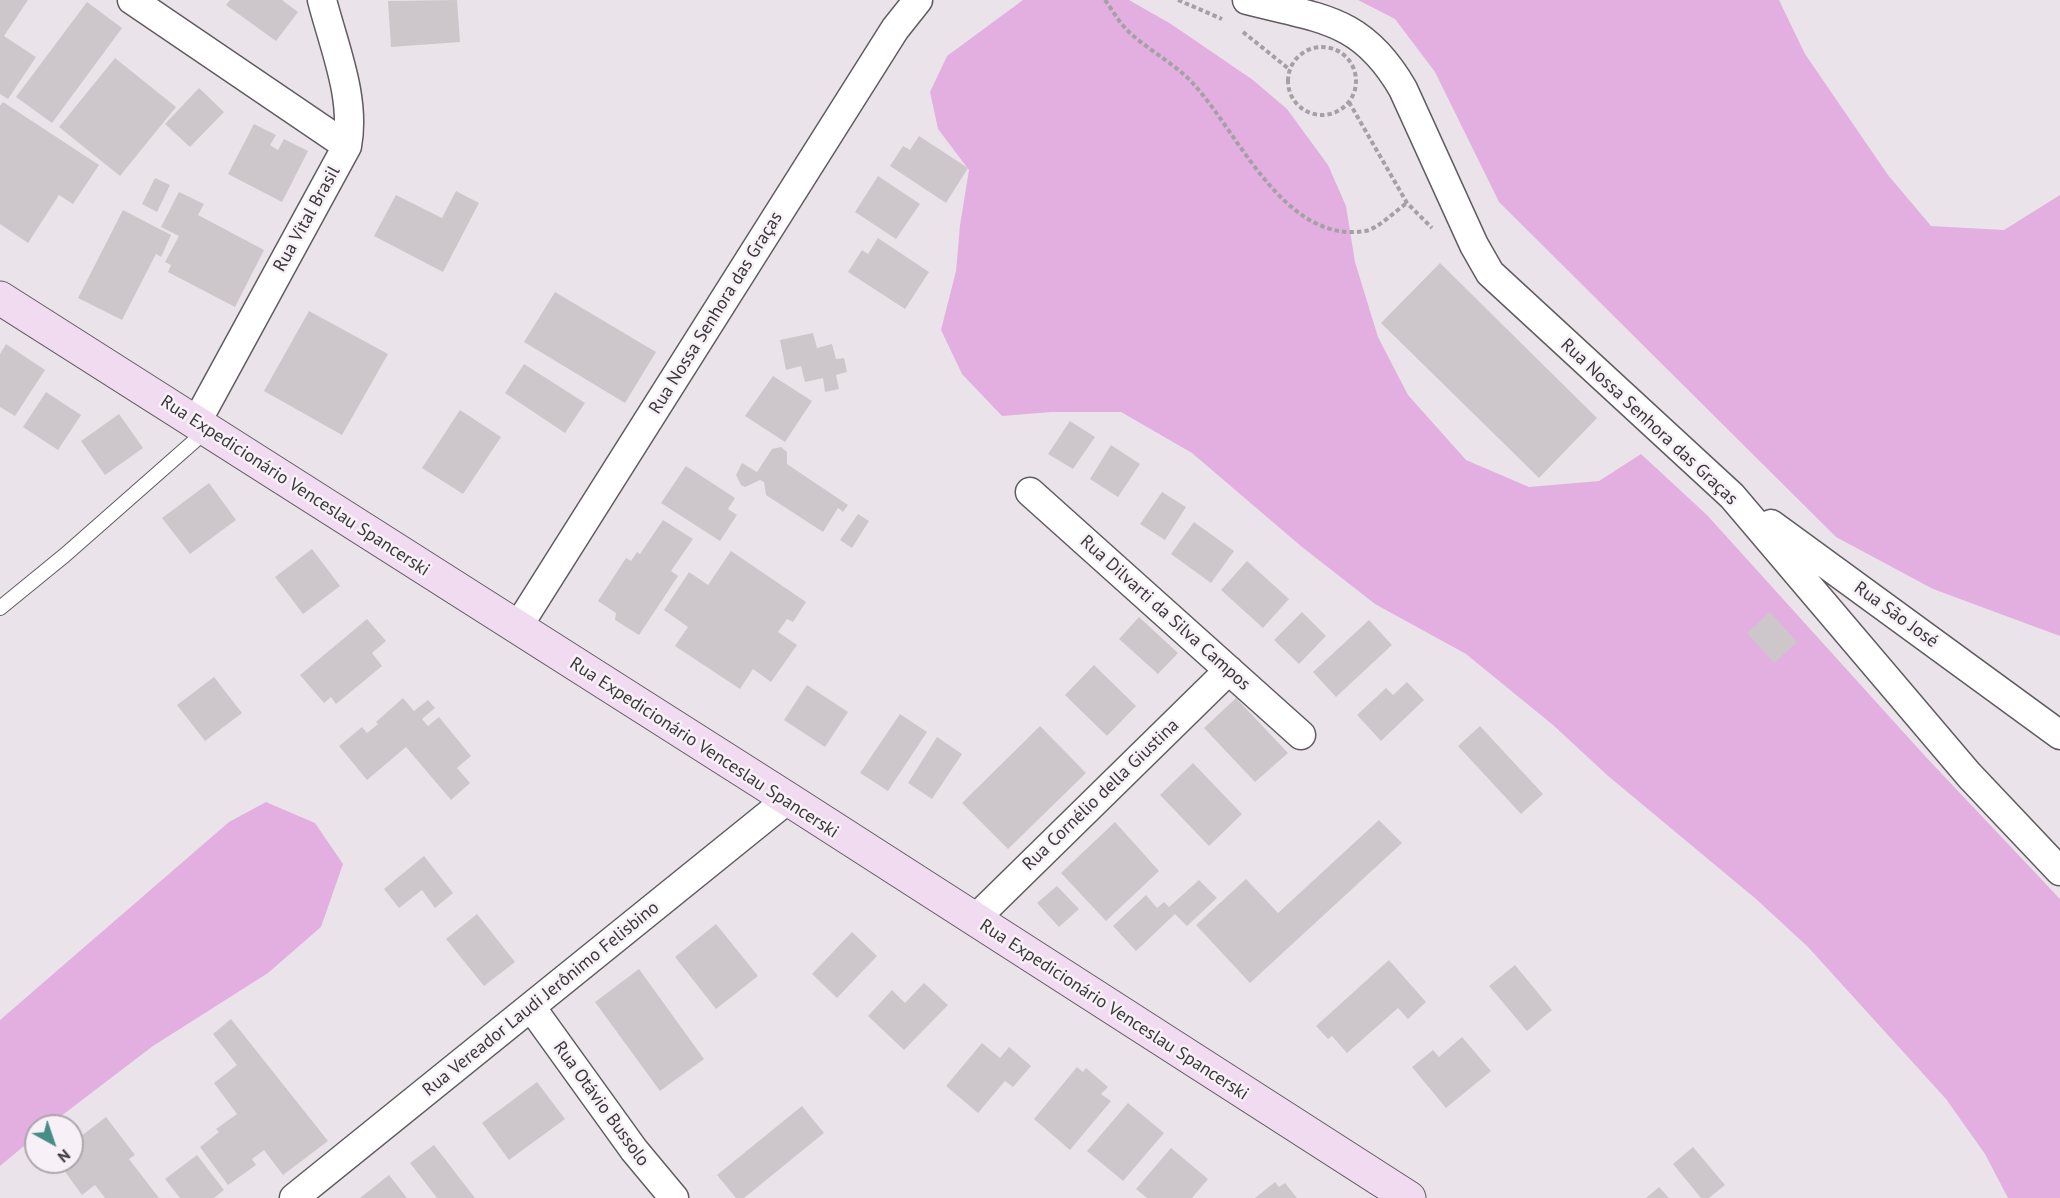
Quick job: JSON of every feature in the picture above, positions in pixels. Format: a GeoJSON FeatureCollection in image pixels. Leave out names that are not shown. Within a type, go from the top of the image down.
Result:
{"type":"FeatureCollection","features":[{"type":"Feature","properties":{"kind":"street"},"geometry":{"type":"LineString","coordinates":[[132,0],[347,146]]}},
{"type":"Feature","properties":{"kind":"street","name":"Rua Vital Brasil"},"geometry":{"type":"LineString","coordinates":[[202,427],[347,146],[351,127],[349,101],[322,0]]}},
{"type":"Feature","properties":{"kind":"street","name":"Rua Nossa Senhora das Graças"},"geometry":{"type":"LineString","coordinates":[[517,628],[895,29],[918,0]]}},
{"type":"Feature","properties":{"kind":"street","name":"Rua Nossa Senhora das Graças"},"geometry":{"type":"LineString","coordinates":[[1247,0],[1333,22],[1372,46],[1389,66],[1403,89],[1474,245],[1490,273],[1509,293],[1732,496],[1969,775],[2060,871]]}},
{"type":"Feature","properties":{"kind":"street","name":"Rua Expedicionário Venceslau Spancerski"},"geometry":{"type":"LineString","coordinates":[[0,298],[788,799],[1409,1198]]}},
{"type":"Feature","properties":{"kind":"street","name":"Rua Dilvarti da Silva Campos"},"geometry":{"type":"LineString","coordinates":[[1030,492],[1301,735]]}},
{"type":"Feature","properties":{"kind":"street","name":"Rua São José"},"geometry":{"type":"LineString","coordinates":[[1732,496],[2060,735]]}},
{"type":"Feature","properties":{"kind":"street","name":"Rua Cornélio della Giustina"},"geometry":{"type":"LineString","coordinates":[[974,920],[1229,670]]}},
{"type":"Feature","properties":{"kind":"street","name":"Rua Vereador Laudi Jerônimo Felisbino"},"geometry":{"type":"LineString","coordinates":[[294,1198],[788,799]]}},
{"type":"Feature","properties":{"kind":"street","name":"Rua Otávio Bussolo"},"geometry":{"type":"LineString","coordinates":[[531,1007],[640,1158],[674,1198]]}},
{"type":"Feature","properties":{"kind":"lane"},"geometry":{"type":"LineString","coordinates":[[0,608],[65,555],[202,427]]}},
{"type":"Feature","properties":{"kind":"path"},"geometry":{"type":"LineString","coordinates":[[1105,0],[1128,31],[1195,85],[1217,112],[1247,157],[1294,211],[1338,232],[1368,231],[1407,203]]}},
{"type":"Feature","properties":{"kind":"path"},"geometry":{"type":"LineString","coordinates":[[1349,102],[1329,115],[1305,111],[1296,104],[1289,93],[1287,81],[1295,59],[1316,46],[1339,50],[1348,58],[1357,80],[1349,102],[1407,203],[1427,226],[1474,245]]}},
{"type":"Feature","properties":{"kind":"shaded area"},"geometry":{"type":"Polygon","coordinates":[[[1023,0],[1129,0],[1171,24],[1253,80],[1287,109],[1328,165],[1346,206],[1355,262],[1378,337],[1408,395],[1466,460],[1529,487],[1599,481],[1641,454],[1707,515],[1925,756],[2060,899],[2060,1198],[2008,1198],[1985,1154],[1946,1099],[1808,947],[1756,899],[1607,775],[1553,725],[1466,654],[1375,604],[1302,547],[1192,453],[1121,412],[1052,412],[1002,416],[962,374],[941,330],[956,271],[960,225],[969,170],[938,129],[930,92],[947,56],[1023,0]]]}},
{"type":"Feature","properties":{"kind":"shaded area"},"geometry":{"type":"Polygon","coordinates":[[[1358,0],[1779,0],[1805,54],[1888,175],[1931,226],[2004,230],[2060,195],[2060,636],[1933,589],[1836,537],[1499,202],[1435,72],[1395,19],[1358,0]]]}},
{"type":"Feature","properties":{"kind":"shaded area"},"geometry":{"type":"Polygon","coordinates":[[[266,802],[315,823],[343,864],[321,927],[268,973],[153,1046],[64,1114],[24,1114],[24,1146],[0,1166],[0,1020],[229,822],[266,802]]]}},
{"type":"Feature","properties":{"kind":"building"},"geometry":{"type":"Polygon","coordinates":[[[0,0],[28,0],[4,36],[36,57],[8,99],[0,94],[0,0]]]}},
{"type":"Feature","properties":{"kind":"building"},"geometry":{"type":"Polygon","coordinates":[[[230,0],[282,0],[298,12],[276,41],[226,5],[230,0]]]}},
{"type":"Feature","properties":{"kind":"building"},"geometry":{"type":"Polygon","coordinates":[[[457,0],[460,42],[391,47],[388,1],[457,0]]]}},
{"type":"Feature","properties":{"kind":"building"},"geometry":{"type":"Polygon","coordinates":[[[87,2],[122,28],[52,123],[16,97],[87,2]]]}},
{"type":"Feature","properties":{"kind":"building"},"geometry":{"type":"Polygon","coordinates":[[[115,58],[176,107],[120,176],[59,127],[115,58]]]}},
{"type":"Feature","properties":{"kind":"building"},"geometry":{"type":"Polygon","coordinates":[[[199,88],[224,112],[190,147],[165,124],[199,88]]]}},
{"type":"Feature","properties":{"kind":"building"},"geometry":{"type":"Polygon","coordinates":[[[3,102],[99,165],[73,204],[59,195],[28,243],[0,224],[0,106],[3,102]]]}},
{"type":"Feature","properties":{"kind":"building"},"geometry":{"type":"Polygon","coordinates":[[[254,124],[276,135],[270,145],[278,150],[284,139],[308,151],[282,202],[228,174],[254,124]]]}},
{"type":"Feature","properties":{"kind":"building"},"geometry":{"type":"Polygon","coordinates":[[[919,136],[968,168],[946,203],[890,166],[903,146],[910,150],[919,136]]]}},
{"type":"Feature","properties":{"kind":"building"},"geometry":{"type":"Polygon","coordinates":[[[878,176],[920,204],[896,239],[855,212],[878,176]]]}},
{"type":"Feature","properties":{"kind":"building"},"geometry":{"type":"Polygon","coordinates":[[[155,178],[170,185],[157,212],[142,204],[155,178]]]}},
{"type":"Feature","properties":{"kind":"building"},"geometry":{"type":"Polygon","coordinates":[[[456,191],[479,203],[443,272],[374,236],[396,195],[442,218],[456,191]]]}},
{"type":"Feature","properties":{"kind":"building"},"geometry":{"type":"Polygon","coordinates":[[[179,192],[204,204],[198,215],[264,250],[235,307],[168,272],[171,265],[165,262],[179,236],[161,227],[179,192]]]}},
{"type":"Feature","properties":{"kind":"building"},"geometry":{"type":"Polygon","coordinates":[[[123,210],[171,235],[161,257],[156,254],[122,320],[78,298],[123,210]]]}},
{"type":"Feature","properties":{"kind":"building"},"geometry":{"type":"Polygon","coordinates":[[[878,238],[929,272],[905,309],[848,272],[862,250],[868,254],[878,238]]]}},
{"type":"Feature","properties":{"kind":"building"},"geometry":{"type":"Polygon","coordinates":[[[1440,263],[1597,418],[1539,478],[1381,323],[1440,263]]]}},
{"type":"Feature","properties":{"kind":"building"},"geometry":{"type":"Polygon","coordinates":[[[555,292],[656,352],[625,403],[524,342],[555,292]]]}},
{"type":"Feature","properties":{"kind":"building"},"geometry":{"type":"Polygon","coordinates":[[[309,311],[388,354],[342,435],[264,391],[309,311]]]}},
{"type":"Feature","properties":{"kind":"building"},"geometry":{"type":"Polygon","coordinates":[[[813,333],[817,348],[832,344],[836,359],[844,358],[847,372],[836,375],[839,389],[825,392],[823,378],[805,382],[801,366],[786,370],[780,340],[813,333]]]}},
{"type":"Feature","properties":{"kind":"building"},"geometry":{"type":"Polygon","coordinates":[[[6,344],[45,370],[15,416],[0,407],[0,354],[6,344]]]}},
{"type":"Feature","properties":{"kind":"building"},"geometry":{"type":"Polygon","coordinates":[[[524,364],[585,403],[565,433],[505,393],[524,364]]]}},
{"type":"Feature","properties":{"kind":"building"},"geometry":{"type":"Polygon","coordinates":[[[773,376],[812,401],[785,442],[745,416],[773,376]]]}},
{"type":"Feature","properties":{"kind":"building"},"geometry":{"type":"Polygon","coordinates":[[[46,392],[81,415],[58,450],[23,427],[46,392]]]}},
{"type":"Feature","properties":{"kind":"building"},"geometry":{"type":"Polygon","coordinates":[[[460,410],[501,437],[463,494],[422,468],[460,410]]]}},
{"type":"Feature","properties":{"kind":"building"},"geometry":{"type":"Polygon","coordinates":[[[119,414],[143,448],[105,475],[81,441],[119,414]]]}},
{"type":"Feature","properties":{"kind":"building"},"geometry":{"type":"Polygon","coordinates":[[[1070,421],[1095,437],[1073,469],[1048,454],[1070,421]]]}},
{"type":"Feature","properties":{"kind":"building"},"geometry":{"type":"Polygon","coordinates":[[[1111,445],[1140,464],[1118,497],[1090,479],[1111,445]]]}},
{"type":"Feature","properties":{"kind":"building"},"geometry":{"type":"Polygon","coordinates":[[[781,447],[787,452],[787,464],[848,505],[843,512],[838,508],[823,532],[766,495],[764,482],[760,480],[745,487],[741,485],[736,475],[742,463],[757,472],[772,449],[781,447]]]}},
{"type":"Feature","properties":{"kind":"building"},"geometry":{"type":"Polygon","coordinates":[[[686,466],[735,498],[728,509],[737,515],[720,541],[661,503],[686,466]]]}},
{"type":"Feature","properties":{"kind":"building"},"geometry":{"type":"Polygon","coordinates":[[[209,483],[236,520],[190,554],[162,518],[209,483]]]}},
{"type":"Feature","properties":{"kind":"building"},"geometry":{"type":"Polygon","coordinates":[[[1162,492],[1186,507],[1165,540],[1140,524],[1162,492]]]}},
{"type":"Feature","properties":{"kind":"building"},"geometry":{"type":"Polygon","coordinates":[[[858,514],[869,521],[852,548],[840,540],[858,514]]]}},
{"type":"Feature","properties":{"kind":"building"},"geometry":{"type":"Polygon","coordinates":[[[663,520],[693,539],[671,571],[678,576],[639,635],[615,620],[616,613],[598,601],[626,558],[631,561],[637,552],[640,554],[663,520]]]}},
{"type":"Feature","properties":{"kind":"building"},"geometry":{"type":"Polygon","coordinates":[[[1194,522],[1234,551],[1211,583],[1171,554],[1194,522]]]}},
{"type":"Feature","properties":{"kind":"building"},"geometry":{"type":"Polygon","coordinates":[[[312,549],[340,586],[303,614],[275,577],[312,549]]]}},
{"type":"Feature","properties":{"kind":"building"},"geometry":{"type":"Polygon","coordinates":[[[731,551],[806,602],[793,622],[787,619],[778,632],[797,645],[771,682],[753,669],[740,689],[675,646],[688,627],[664,610],[689,572],[708,585],[731,551]]]}},
{"type":"Feature","properties":{"kind":"building"},"geometry":{"type":"Polygon","coordinates":[[[1247,561],[1289,599],[1263,628],[1221,590],[1247,561]]]}},
{"type":"Feature","properties":{"kind":"building"},"geometry":{"type":"Polygon","coordinates":[[[1302,612],[1326,636],[1299,664],[1274,640],[1302,612]]]}},
{"type":"Feature","properties":{"kind":"building"},"geometry":{"type":"Polygon","coordinates":[[[1770,612],[1797,642],[1774,663],[1747,633],[1770,612]]]}},
{"type":"Feature","properties":{"kind":"building"},"geometry":{"type":"Polygon","coordinates":[[[1139,617],[1178,653],[1158,674],[1119,639],[1139,617]]]}},
{"type":"Feature","properties":{"kind":"building"},"geometry":{"type":"Polygon","coordinates":[[[367,619],[386,641],[372,653],[382,666],[336,704],[331,697],[324,703],[300,675],[367,619]]]}},
{"type":"Feature","properties":{"kind":"building"},"geometry":{"type":"Polygon","coordinates":[[[1369,620],[1392,645],[1336,697],[1313,672],[1369,620]]]}},
{"type":"Feature","properties":{"kind":"building"},"geometry":{"type":"Polygon","coordinates":[[[1094,665],[1136,706],[1107,736],[1065,695],[1094,665]]]}},
{"type":"Feature","properties":{"kind":"building"},"geometry":{"type":"Polygon","coordinates":[[[214,677],[242,713],[205,741],[177,705],[214,677]]]}},
{"type":"Feature","properties":{"kind":"building"},"geometry":{"type":"Polygon","coordinates":[[[1407,682],[1424,700],[1381,741],[1357,715],[1386,688],[1393,695],[1407,682]]]}},
{"type":"Feature","properties":{"kind":"building"},"geometry":{"type":"Polygon","coordinates":[[[807,685],[848,712],[825,747],[784,720],[807,685]]]}},
{"type":"Feature","properties":{"kind":"building"},"geometry":{"type":"Polygon","coordinates":[[[403,698],[414,711],[428,700],[435,708],[422,719],[428,726],[439,717],[471,756],[457,768],[470,783],[451,800],[406,747],[367,780],[339,746],[362,727],[367,733],[403,698]]]}},
{"type":"Feature","properties":{"kind":"building"},"geometry":{"type":"Polygon","coordinates":[[[1236,698],[1288,753],[1255,782],[1204,728],[1236,698]]]}},
{"type":"Feature","properties":{"kind":"building"},"geometry":{"type":"Polygon","coordinates":[[[900,714],[927,732],[888,791],[860,773],[900,714]]]}},
{"type":"Feature","properties":{"kind":"building"},"geometry":{"type":"Polygon","coordinates":[[[1040,726],[1086,773],[1008,849],[962,803],[1040,726]]]}},
{"type":"Feature","properties":{"kind":"building"},"geometry":{"type":"Polygon","coordinates":[[[1480,726],[1543,794],[1521,814],[1458,746],[1480,726]]]}},
{"type":"Feature","properties":{"kind":"building"},"geometry":{"type":"Polygon","coordinates":[[[937,737],[962,754],[932,799],[908,783],[937,737]]]}},
{"type":"Feature","properties":{"kind":"building"},"geometry":{"type":"Polygon","coordinates":[[[1193,763],[1242,814],[1209,846],[1160,795],[1193,763]]]}},
{"type":"Feature","properties":{"kind":"building"},"geometry":{"type":"Polygon","coordinates":[[[1379,820],[1402,843],[1250,983],[1196,925],[1246,879],[1278,913],[1379,820]]]}},
{"type":"Feature","properties":{"kind":"building"},"geometry":{"type":"Polygon","coordinates":[[[1115,822],[1159,871],[1106,921],[1061,873],[1115,822]]]}},
{"type":"Feature","properties":{"kind":"building"},"geometry":{"type":"Polygon","coordinates":[[[424,856],[453,893],[435,908],[422,890],[399,908],[384,889],[424,856]]]}},
{"type":"Feature","properties":{"kind":"building"},"geometry":{"type":"Polygon","coordinates":[[[1199,880],[1217,898],[1187,926],[1175,914],[1136,951],[1113,926],[1146,895],[1157,908],[1164,902],[1169,907],[1199,880]]]}},
{"type":"Feature","properties":{"kind":"building"},"geometry":{"type":"Polygon","coordinates":[[[1057,886],[1079,909],[1059,927],[1037,903],[1057,886]]]}},
{"type":"Feature","properties":{"kind":"building"},"geometry":{"type":"Polygon","coordinates":[[[477,914],[515,962],[484,986],[446,939],[477,914]]]}},
{"type":"Feature","properties":{"kind":"building"},"geometry":{"type":"Polygon","coordinates":[[[716,924],[758,976],[716,1009],[675,957],[716,924]]]}},
{"type":"Feature","properties":{"kind":"building"},"geometry":{"type":"Polygon","coordinates":[[[852,932],[877,956],[837,998],[812,974],[852,932]]]}},
{"type":"Feature","properties":{"kind":"building"},"geometry":{"type":"Polygon","coordinates":[[[1389,960],[1426,1002],[1408,1019],[1398,1008],[1347,1053],[1332,1036],[1328,1039],[1316,1026],[1389,960]]]}},
{"type":"Feature","properties":{"kind":"building"},"geometry":{"type":"Polygon","coordinates":[[[1515,965],[1552,1010],[1527,1031],[1489,986],[1515,965]]]}},
{"type":"Feature","properties":{"kind":"building"},"geometry":{"type":"Polygon","coordinates":[[[639,969],[704,1059],[660,1091],[595,1002],[639,969]]]}},
{"type":"Feature","properties":{"kind":"building"},"geometry":{"type":"Polygon","coordinates":[[[924,983],[948,1005],[904,1050],[868,1016],[892,990],[905,1003],[924,983]]]}},
{"type":"Feature","properties":{"kind":"building"},"geometry":{"type":"Polygon","coordinates":[[[231,1019],[328,1141],[283,1175],[264,1150],[252,1159],[256,1165],[228,1185],[200,1147],[219,1132],[216,1129],[237,1114],[214,1083],[237,1065],[213,1034],[231,1019]]]}},
{"type":"Feature","properties":{"kind":"building"},"geometry":{"type":"Polygon","coordinates":[[[1462,1037],[1491,1071],[1446,1108],[1412,1067],[1433,1050],[1439,1057],[1462,1037]]]}},
{"type":"Feature","properties":{"kind":"building"},"geometry":{"type":"Polygon","coordinates":[[[982,1043],[1000,1058],[1009,1047],[1031,1066],[1013,1087],[1005,1081],[978,1113],[946,1086],[982,1043]]]}},
{"type":"Feature","properties":{"kind":"building"},"geometry":{"type":"Polygon","coordinates":[[[1077,1067],[1083,1072],[1086,1068],[1108,1087],[1101,1094],[1111,1101],[1070,1150],[1034,1119],[1077,1067]]]}},
{"type":"Feature","properties":{"kind":"building"},"geometry":{"type":"Polygon","coordinates":[[[537,1082],[565,1119],[509,1160],[482,1123],[537,1082]]]}},
{"type":"Feature","properties":{"kind":"building"},"geometry":{"type":"Polygon","coordinates":[[[1128,1103],[1164,1133],[1123,1181],[1087,1151],[1128,1103]]]}},
{"type":"Feature","properties":{"kind":"building"},"geometry":{"type":"Polygon","coordinates":[[[802,1106],[824,1133],[744,1198],[736,1198],[717,1175],[802,1106]]]}},
{"type":"Feature","properties":{"kind":"building"},"geometry":{"type":"Polygon","coordinates":[[[106,1117],[135,1155],[129,1159],[159,1198],[105,1198],[95,1185],[82,1195],[67,1174],[84,1174],[84,1134],[106,1117]]]}},
{"type":"Feature","properties":{"kind":"building"},"geometry":{"type":"Polygon","coordinates":[[[434,1145],[475,1198],[437,1198],[410,1163],[434,1145]]]}},
{"type":"Feature","properties":{"kind":"building"},"geometry":{"type":"Polygon","coordinates":[[[1693,1147],[1725,1185],[1709,1198],[1701,1198],[1673,1164],[1693,1147]]]}},
{"type":"Feature","properties":{"kind":"building"},"geometry":{"type":"Polygon","coordinates":[[[1171,1148],[1208,1179],[1192,1198],[1147,1198],[1136,1189],[1171,1148]]]}},
{"type":"Feature","properties":{"kind":"building"},"geometry":{"type":"Polygon","coordinates":[[[197,1155],[224,1190],[214,1198],[180,1198],[165,1179],[197,1155]]]}},
{"type":"Feature","properties":{"kind":"building"},"geometry":{"type":"Polygon","coordinates":[[[389,1175],[407,1198],[360,1198],[389,1175]]]}},
{"type":"Feature","properties":{"kind":"building"},"geometry":{"type":"Polygon","coordinates":[[[1275,1182],[1279,1187],[1285,1183],[1297,1198],[1255,1198],[1275,1182]]]}},
{"type":"Feature","properties":{"kind":"building"},"geometry":{"type":"Polygon","coordinates":[[[1659,1187],[1669,1198],[1646,1198],[1659,1187]]]}}]}
